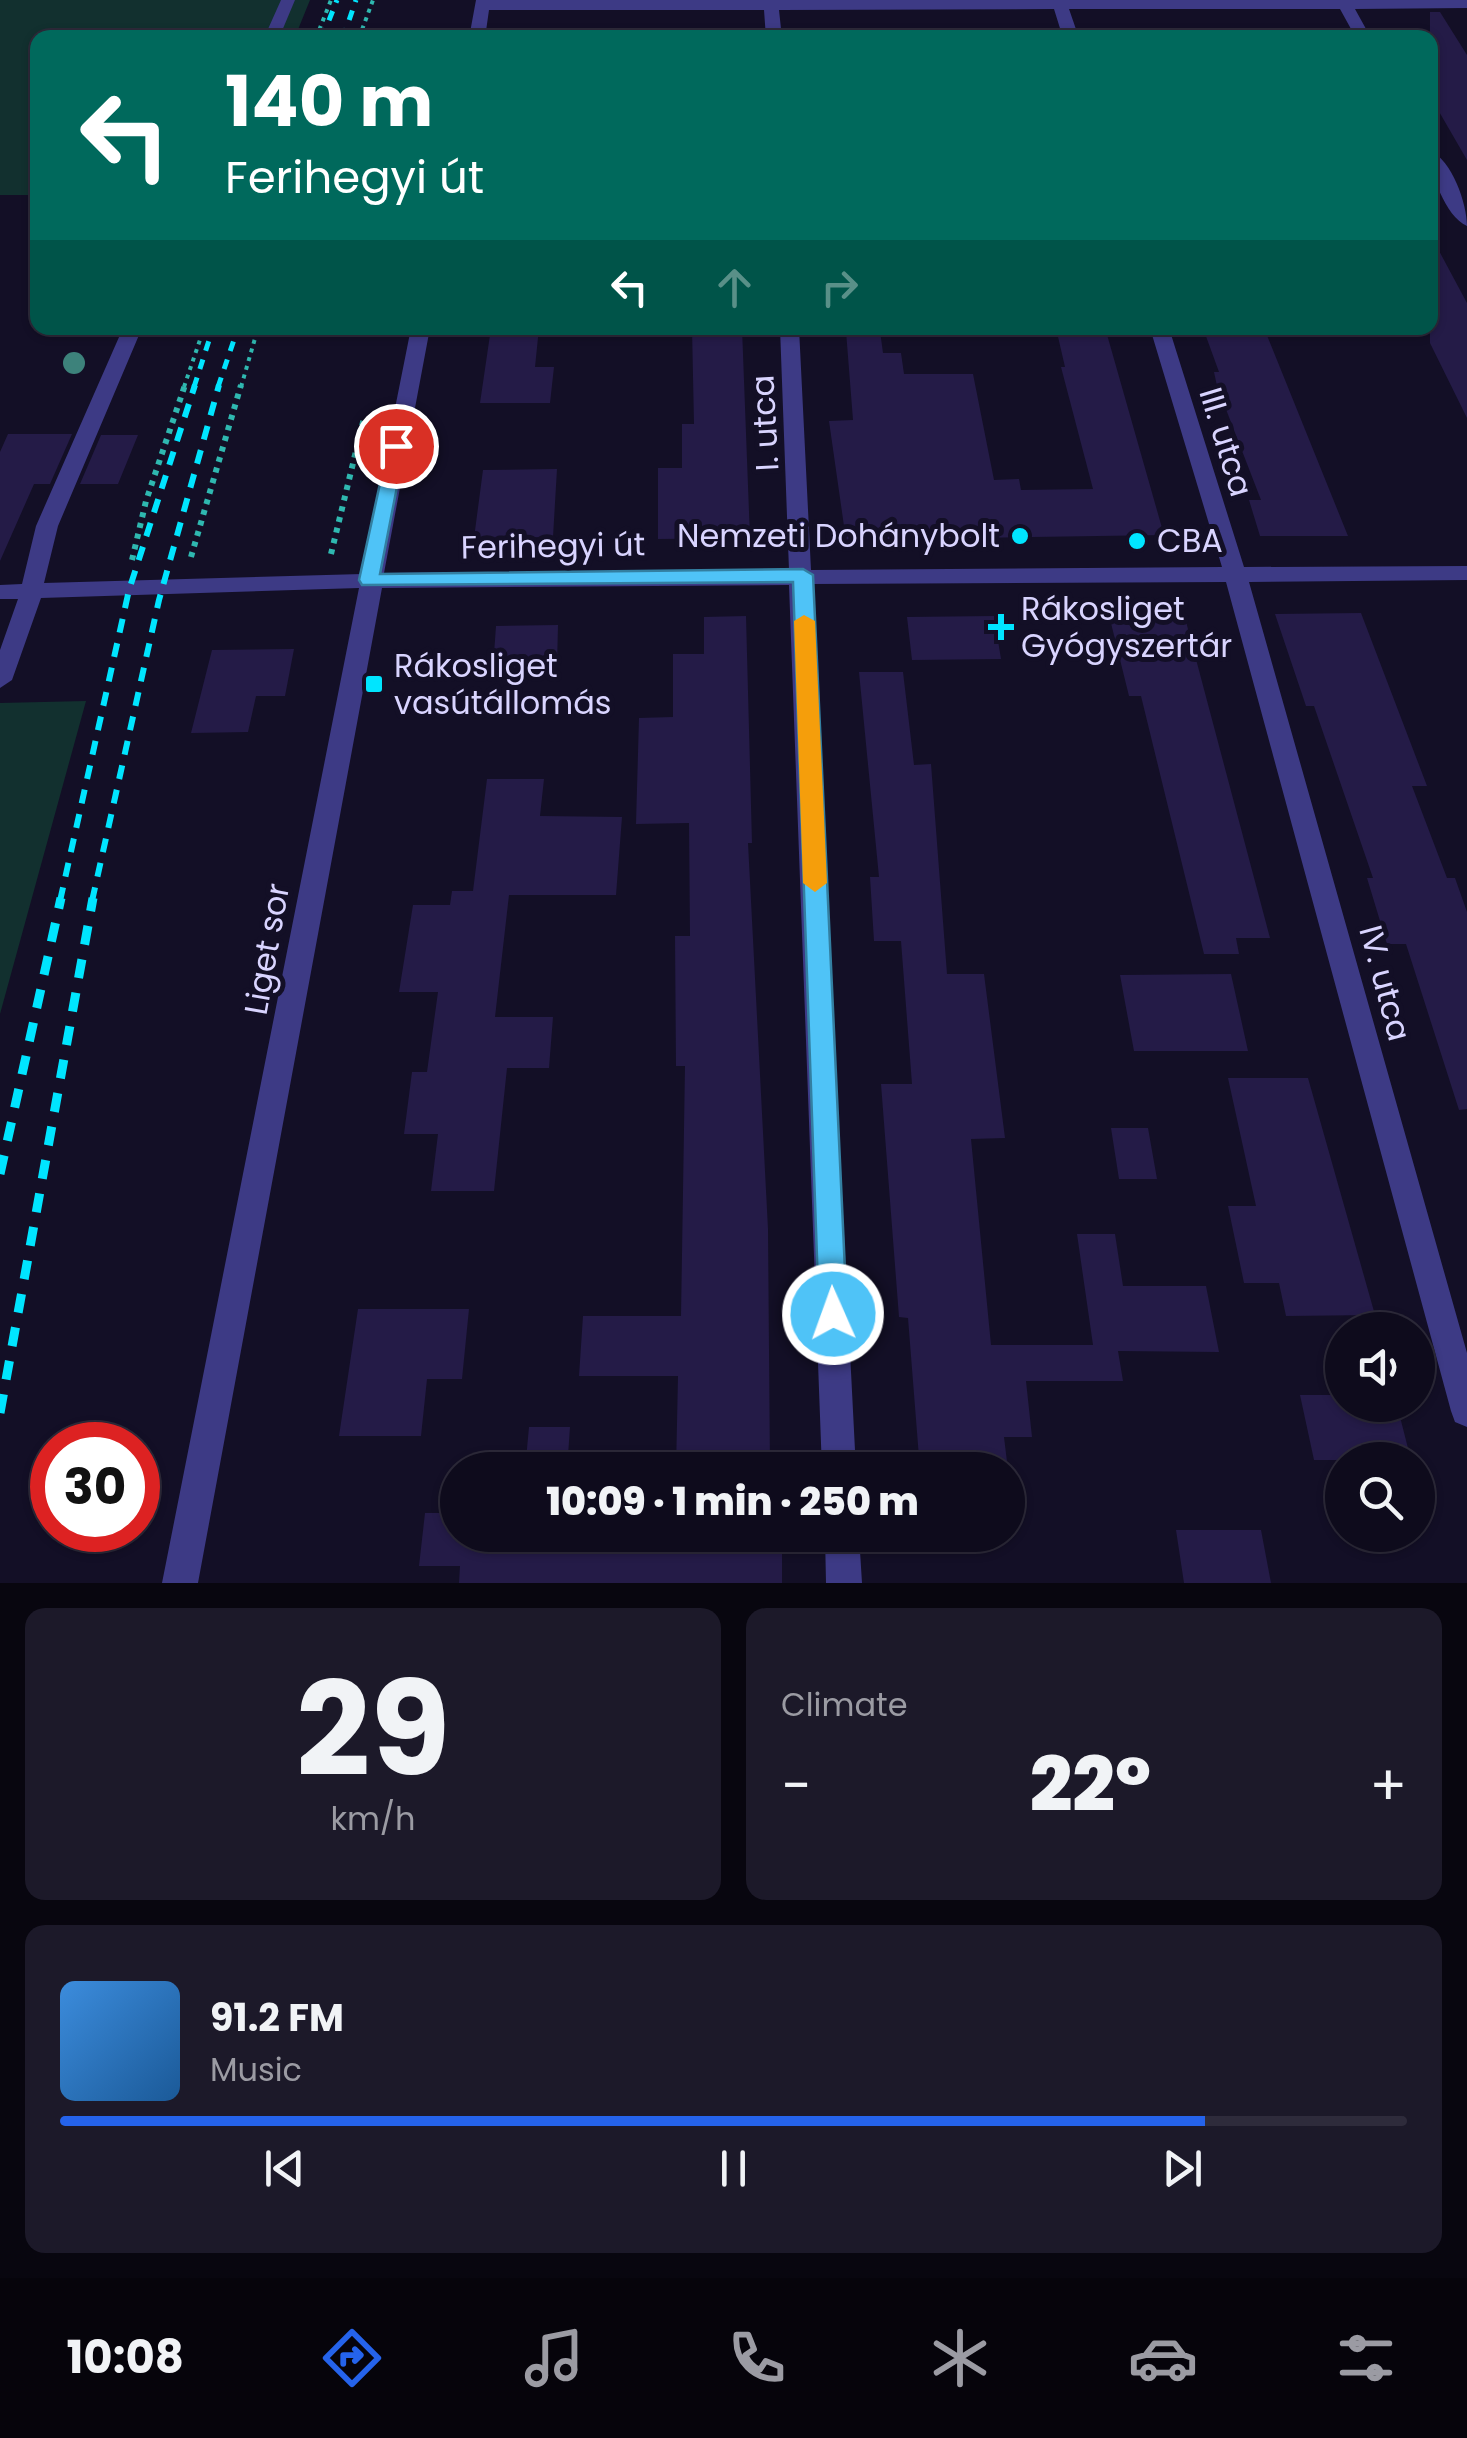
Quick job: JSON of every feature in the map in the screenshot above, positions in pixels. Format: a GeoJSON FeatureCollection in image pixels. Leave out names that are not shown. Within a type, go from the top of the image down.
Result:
{"type":"FeatureCollection","features":[{"type":"Feature","properties":{"kind":"street"},"geometry":{"type":"LineString","coordinates":[[274,30],[288,0]]}},
{"type":"Feature","properties":{"kind":"street"},"geometry":{"type":"LineString","coordinates":[[1344,2],[1360,30]]}},
{"type":"Feature","properties":{"kind":"street"},"geometry":{"type":"LineString","coordinates":[[477,30],[482,3],[1467,4]]}},
{"type":"Feature","properties":{"kind":"street"},"geometry":{"type":"LineString","coordinates":[[772,3],[774,30]]}},
{"type":"Feature","properties":{"kind":"street"},"geometry":{"type":"LineString","coordinates":[[1060,3],[1068,30]]}},
{"type":"Feature","properties":{"kind":"street"},"geometry":{"type":"LineString","coordinates":[[1438,169],[1467,220]]}},
{"type":"Feature","properties":{"kind":"street"},"geometry":{"type":"LineString","coordinates":[[0,680],[32,592],[47,526],[129,335]]}},
{"type":"Feature","properties":{"kind":"street","name":"Liget sor"},"geometry":{"type":"LineString","coordinates":[[180,1583],[419,335]]}},
{"type":"Feature","properties":{"kind":"street","name":"I. utca"},"geometry":{"type":"LineString","coordinates":[[790,335],[839,1452]]}},
{"type":"Feature","properties":{"kind":"street","name":"III. utca"},"geometry":{"type":"LineString","coordinates":[[1162,335],[1235,574]]}},
{"type":"Feature","properties":{"kind":"street","name":"Ferihegyi út"},"geometry":{"type":"LineString","coordinates":[[0,592],[369,580],[1467,573]]}},
{"type":"Feature","properties":{"kind":"street","name":"IV. utca"},"geometry":{"type":"LineString","coordinates":[[1235,574],[1467,1411]]}},
{"type":"Feature","properties":{"kind":"street"},"geometry":{"type":"LineString","coordinates":[[843,1552],[844,1583]]}},
{"type":"Feature","properties":{"kind":"path"},"geometry":{"type":"LineString","coordinates":[[319,30],[330,0]]}},
{"type":"Feature","properties":{"kind":"path"},"geometry":{"type":"LineString","coordinates":[[363,30],[373,0]]}},
{"type":"Feature","properties":{"kind":"path"},"geometry":{"type":"LineString","coordinates":[[131,566],[146,501],[202,335]]}},
{"type":"Feature","properties":{"kind":"path"},"geometry":{"type":"LineString","coordinates":[[188,565],[256,335]]}},
{"type":"Feature","properties":{"kind":"path"},"geometry":{"type":"LineString","coordinates":[[330,560],[364,418]]}},
{"type":"Feature","properties":{"kind":"green space"},"geometry":{"type":"Polygon","coordinates":[[[0,0],[310,0],[298,30],[30,30],[30,195],[0,195],[0,0]]]}},
{"type":"Feature","properties":{"kind":"green space"},"geometry":{"type":"Polygon","coordinates":[[[86,701],[0,1014],[0,703],[86,701]]]}},
{"type":"Feature","properties":{"kind":"building"},"geometry":{"type":"Polygon","coordinates":[[[1430,12],[1440,12],[1467,55],[1467,160],[1438,110],[1438,30],[1430,30],[1430,12]]]}},
{"type":"Feature","properties":{"kind":"building"},"geometry":{"type":"Polygon","coordinates":[[[1438,249],[1467,303],[1467,418],[1430,343],[1430,335],[1438,335],[1438,249]]]}},
{"type":"Feature","properties":{"kind":"building"},"geometry":{"type":"Polygon","coordinates":[[[490,335],[538,335],[535,367],[554,367],[550,403],[480,403],[490,335]]]}},
{"type":"Feature","properties":{"kind":"building"},"geometry":{"type":"Polygon","coordinates":[[[692,335],[742,335],[750,538],[658,539],[658,468],[682,468],[682,424],[694,424],[692,335]]]}},
{"type":"Feature","properties":{"kind":"building"},"geometry":{"type":"Polygon","coordinates":[[[846,335],[881,335],[883,353],[901,353],[904,374],[973,374],[994,480],[1019,479],[1021,490],[1093,489],[1061,367],[1065,367],[1058,335],[1107,335],[1164,535],[846,540],[829,421],[853,420],[846,335]]]}},
{"type":"Feature","properties":{"kind":"building"},"geometry":{"type":"Polygon","coordinates":[[[1206,335],[1267,335],[1348,536],[1260,536],[1249,500],[1261,500],[1217,386],[1214,372],[1219,372],[1206,335]]]}},
{"type":"Feature","properties":{"kind":"building"},"geometry":{"type":"Polygon","coordinates":[[[8,434],[72,434],[50,484],[34,484],[0,561],[0,452],[8,434]]]}},
{"type":"Feature","properties":{"kind":"building"},"geometry":{"type":"Polygon","coordinates":[[[101,435],[138,435],[118,484],[80,484],[101,435]]]}},
{"type":"Feature","properties":{"kind":"building"},"geometry":{"type":"Polygon","coordinates":[[[557,469],[553,537],[474,538],[483,470],[557,469]]]}},
{"type":"Feature","properties":{"kind":"building"},"geometry":{"type":"Polygon","coordinates":[[[1361,613],[1427,786],[1412,786],[1447,878],[1455,878],[1467,912],[1467,1109],[1459,1110],[1406,944],[1387,944],[1367,878],[1373,878],[1314,706],[1306,706],[1275,614],[1361,613]]]}},
{"type":"Feature","properties":{"kind":"building"},"geometry":{"type":"Polygon","coordinates":[[[1184,614],[1270,938],[1236,938],[1239,954],[1204,954],[1141,696],[1129,696],[1109,615],[1184,614]]]}},
{"type":"Feature","properties":{"kind":"building"},"geometry":{"type":"Polygon","coordinates":[[[746,616],[752,843],[748,843],[768,1229],[770,1452],[676,1452],[678,1376],[579,1376],[583,1316],[681,1316],[685,1066],[676,1066],[675,936],[690,936],[689,823],[636,824],[639,718],[673,717],[673,654],[704,654],[704,617],[746,616]]]}},
{"type":"Feature","properties":{"kind":"building"},"geometry":{"type":"Polygon","coordinates":[[[994,616],[1001,659],[912,660],[907,617],[994,616]]]}},
{"type":"Feature","properties":{"kind":"building"},"geometry":{"type":"Polygon","coordinates":[[[558,625],[557,666],[493,668],[496,626],[558,625]]]}},
{"type":"Feature","properties":{"kind":"building"},"geometry":{"type":"Polygon","coordinates":[[[294,649],[285,696],[256,696],[248,732],[191,733],[212,650],[294,649]]]}},
{"type":"Feature","properties":{"kind":"building"},"geometry":{"type":"Polygon","coordinates":[[[859,672],[903,672],[914,765],[931,764],[947,974],[984,974],[1005,1138],[971,1139],[991,1345],[1093,1345],[1077,1234],[1115,1234],[1123,1286],[1206,1286],[1219,1352],[1118,1351],[1123,1381],[1026,1381],[1032,1437],[1004,1437],[1006,1452],[919,1452],[908,1318],[899,1317],[881,1084],[912,1084],[901,941],[874,941],[870,877],[879,877],[859,672]]]}},
{"type":"Feature","properties":{"kind":"building"},"geometry":{"type":"Polygon","coordinates":[[[487,779],[544,779],[540,816],[622,817],[616,895],[509,895],[495,1017],[553,1017],[549,1068],[507,1068],[494,1191],[431,1191],[438,1134],[404,1134],[412,1072],[427,1072],[438,992],[399,992],[413,905],[450,905],[452,891],[473,891],[487,779]]]}},
{"type":"Feature","properties":{"kind":"building"},"geometry":{"type":"Polygon","coordinates":[[[1231,974],[1248,1051],[1134,1051],[1120,975],[1231,974]]]}},
{"type":"Feature","properties":{"kind":"building"},"geometry":{"type":"Polygon","coordinates":[[[1228,1078],[1308,1078],[1374,1312],[1286,1316],[1279,1283],[1244,1283],[1228,1206],[1256,1206],[1228,1078]]]}},
{"type":"Feature","properties":{"kind":"building"},"geometry":{"type":"Polygon","coordinates":[[[1111,1128],[1148,1128],[1157,1179],[1119,1179],[1111,1128]]]}},
{"type":"Feature","properties":{"kind":"building"},"geometry":{"type":"Polygon","coordinates":[[[358,1309],[469,1309],[462,1379],[427,1379],[421,1436],[339,1436],[358,1309]]]}},
{"type":"Feature","properties":{"kind":"building"},"geometry":{"type":"Polygon","coordinates":[[[1300,1395],[1325,1395],[1325,1422],[1401,1422],[1406,1442],[1325,1442],[1325,1460],[1314,1460],[1300,1395]]]}},
{"type":"Feature","properties":{"kind":"building"},"geometry":{"type":"Polygon","coordinates":[[[529,1427],[570,1427],[568,1452],[527,1452],[529,1427]]]}},
{"type":"Feature","properties":{"kind":"building"},"geometry":{"type":"Polygon","coordinates":[[[425,1513],[440,1513],[440,1552],[782,1552],[782,1583],[459,1583],[460,1566],[419,1566],[425,1513]]]}},
{"type":"Feature","properties":{"kind":"building"},"geometry":{"type":"Polygon","coordinates":[[[1176,1530],[1261,1530],[1271,1583],[1184,1583],[1176,1530]]]}},
{"type":"Feature","properties":{"kind":"railway"},"geometry":{"type":"LineString","coordinates":[[325,30],[337,0]]}},
{"type":"Feature","properties":{"kind":"railway"},"geometry":{"type":"LineString","coordinates":[[346,30],[356,0]]}},
{"type":"Feature","properties":{"kind":"railway"},"geometry":{"type":"LineString","coordinates":[[194,387],[211,335]]}},
{"type":"Feature","properties":{"kind":"railway"},"geometry":{"type":"LineString","coordinates":[[218,387],[236,335]]}},
{"type":"Feature","properties":{"kind":"railway"},"geometry":{"type":"LineString","coordinates":[[60,901],[129,590],[195,385]]}},
{"type":"Feature","properties":{"kind":"railway"},"geometry":{"type":"LineString","coordinates":[[92,901],[159,600],[219,385]]}},
{"type":"Feature","properties":{"kind":"railway"},"geometry":{"type":"LineString","coordinates":[[0,1174],[61,898]]}},
{"type":"Feature","properties":{"kind":"railway"},"geometry":{"type":"LineString","coordinates":[[0,1413],[93,898]]}},
{"type":"Feature","properties":{"kind":"slow traffic"},"geometry":{"type":"LineString","coordinates":[[804,621],[815,883]]}},
{"type":"Feature","properties":{"kind":"place","name":"Nemzeti Dohánybolt"},"geometry":{"type":"Point","coordinates":[1020,536]}},
{"type":"Feature","properties":{"kind":"place","name":"CBA"},"geometry":{"type":"Point","coordinates":[1137,541]}},
{"type":"Feature","properties":{"kind":"place","name":"Rákosliget Gyógyszertár"},"geometry":{"type":"Point","coordinates":[1001,627]}},
{"type":"Feature","properties":{"kind":"place","name":"Rákosliget vasútállomás"},"geometry":{"type":"Point","coordinates":[374,684]}},
{"type":"Feature","properties":{"kind":"route"},"geometry":{"type":"LineString","coordinates":[[396,446],[369,580],[803,575],[833,1314]]}}]}
